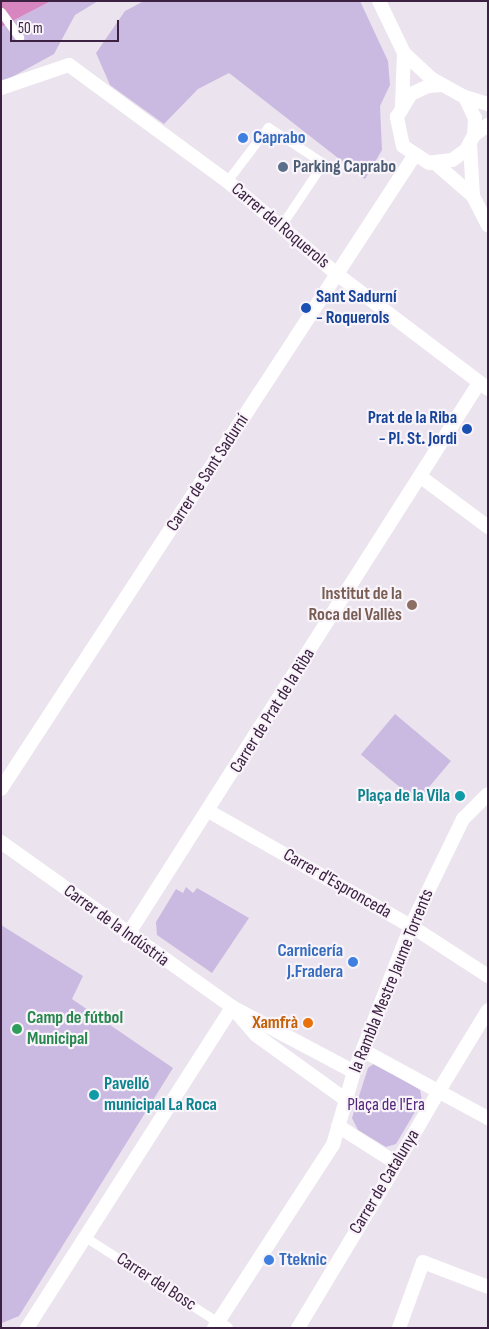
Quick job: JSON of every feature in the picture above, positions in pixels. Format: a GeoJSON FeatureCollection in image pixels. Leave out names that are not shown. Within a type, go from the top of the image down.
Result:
{"type":"FeatureCollection","features":[{"type":"Feature","properties":{"kind":"street"},"geometry":{"type":"LineString","coordinates":[[379,1],[404,53],[442,86],[465,97],[488,104]]}},
{"type":"Feature","properties":{"kind":"street"},"geometry":{"type":"LineString","coordinates":[[404,53],[399,137],[414,156],[435,163],[473,196],[488,225]]}},
{"type":"Feature","properties":{"kind":"street","name":"Carrer del Roquerols"},"geometry":{"type":"LineString","coordinates":[[1,88],[69,65],[227,181],[338,275],[484,386]]}},
{"type":"Feature","properties":{"kind":"street"},"geometry":{"type":"LineString","coordinates":[[402,106],[418,89],[442,86]]}},
{"type":"Feature","properties":{"kind":"street"},"geometry":{"type":"LineString","coordinates":[[465,97],[475,118],[472,139],[473,196]]}},
{"type":"Feature","properties":{"kind":"street"},"geometry":{"type":"LineString","coordinates":[[435,163],[452,160],[488,125]]}},
{"type":"Feature","properties":{"kind":"street","name":"Carrer de Sant Sadurní"},"geometry":{"type":"LineString","coordinates":[[1,788],[414,156]]}},
{"type":"Feature","properties":{"kind":"street","name":"Carrer de Prat de la Riba"},"geometry":{"type":"LineString","coordinates":[[127,936],[210,812],[421,477],[484,386]]}},
{"type":"Feature","properties":{"kind":"street"},"geometry":{"type":"LineString","coordinates":[[421,477],[488,527]]}},
{"type":"Feature","properties":{"kind":"street","name":"la Rambla Mestre Jaume Torrents"},"geometry":{"type":"LineString","coordinates":[[220,1326],[333,1145],[354,1072],[411,926],[463,819],[486,797]]}},
{"type":"Feature","properties":{"kind":"street","name":"Carrer d'Espronceda"},"geometry":{"type":"LineString","coordinates":[[210,812],[411,926],[488,976]]}},
{"type":"Feature","properties":{"kind":"street","name":"Carrer de la Indústria"},"geometry":{"type":"LineString","coordinates":[[1,842],[127,936],[232,1007],[354,1072]]}},
{"type":"Feature","properties":{"kind":"street"},"geometry":{"type":"LineString","coordinates":[[28,1328],[232,1007]]}},
{"type":"Feature","properties":{"kind":"street","name":"Carrer de la Indústria"},"geometry":{"type":"LineString","coordinates":[[232,1007],[256,1035],[346,1100]]}},
{"type":"Feature","properties":{"kind":"street","name":"Carrer de Catalunya"},"geometry":{"type":"LineString","coordinates":[[298,1328],[488,1010]]}},
{"type":"Feature","properties":{"kind":"street"},"geometry":{"type":"LineString","coordinates":[[364,1050],[488,1118]]}},
{"type":"Feature","properties":{"kind":"street"},"geometry":{"type":"LineString","coordinates":[[338,1126],[394,1168]]}},
{"type":"Feature","properties":{"kind":"street"},"geometry":{"type":"LineString","coordinates":[[400,1328],[423,1262],[488,1287]]}},
{"type":"Feature","properties":{"kind":"lane"},"geometry":{"type":"LineString","coordinates":[[1,12],[19,37]]}},
{"type":"Feature","properties":{"kind":"lane"},"geometry":{"type":"LineString","coordinates":[[227,181],[268,127],[323,164],[280,227]]}},
{"type":"Feature","properties":{"kind":"lane","name":"Carrer del Bosc"},"geometry":{"type":"LineString","coordinates":[[85,1237],[220,1326]]}},
{"type":"Feature","properties":{"kind":"green space"},"geometry":{"type":"Polygon","coordinates":[[[51,1],[98,1],[75,15],[54,54],[1,83],[1,27],[51,1]]]}},
{"type":"Feature","properties":{"kind":"green space"},"geometry":{"type":"Polygon","coordinates":[[[144,1],[360,1],[388,61],[390,85],[380,106],[382,150],[365,179],[229,73],[198,89],[164,124],[110,85],[96,53],[125,11],[144,1]]]}},
{"type":"Feature","properties":{"kind":"green space"},"geometry":{"type":"Polygon","coordinates":[[[395,714],[451,761],[417,802],[361,755],[395,714]]]}},
{"type":"Feature","properties":{"kind":"green space"},"geometry":{"type":"Polygon","coordinates":[[[186,887],[193,893],[197,888],[249,918],[212,973],[157,935],[156,922],[176,889],[183,893],[186,887]]]}},
{"type":"Feature","properties":{"kind":"green space"},"geometry":{"type":"Polygon","coordinates":[[[1,925],[83,976],[72,999],[173,1068],[19,1316],[2,1323],[1,925]]]}},
{"type":"Feature","properties":{"kind":"green space","name":"Plaça de l'Era"},"geometry":{"type":"Polygon","coordinates":[[[375,1063],[420,1090],[422,1100],[396,1144],[386,1147],[358,1130],[352,1118],[368,1068],[375,1063]]]}},
{"type":"Feature","properties":{"kind":"shaded area"},"geometry":{"type":"Polygon","coordinates":[[[1,1],[51,1],[1,27],[1,1]]]}},
{"type":"Feature","properties":{"kind":"place","name":"Caprabo"},"geometry":{"type":"Point","coordinates":[243,138]}},
{"type":"Feature","properties":{"kind":"place","name":"Parking Caprabo"},"geometry":{"type":"Point","coordinates":[283,167]}},
{"type":"Feature","properties":{"kind":"place","name":"Sant Sadurní - Roquerols"},"geometry":{"type":"Point","coordinates":[306,308]}},
{"type":"Feature","properties":{"kind":"place","name":"Prat de la Riba - Pl. St. Jordi"},"geometry":{"type":"Point","coordinates":[467,429]}},
{"type":"Feature","properties":{"kind":"place","name":"Institut de la Roca del Vallès"},"geometry":{"type":"Point","coordinates":[412,605]}},
{"type":"Feature","properties":{"kind":"place","name":"Plaça de la Vila"},"geometry":{"type":"Point","coordinates":[460,796]}},
{"type":"Feature","properties":{"kind":"place","name":"Carnicería J.Fradera"},"geometry":{"type":"Point","coordinates":[353,962]}},
{"type":"Feature","properties":{"kind":"place","name":"Xamfrà"},"geometry":{"type":"Point","coordinates":[308,1023]}},
{"type":"Feature","properties":{"kind":"place","name":"Camp de fútbol Municipal"},"geometry":{"type":"Point","coordinates":[17,1029]}},
{"type":"Feature","properties":{"kind":"place","name":"Pavelló municipal La Roca"},"geometry":{"type":"Point","coordinates":[94,1095]}},
{"type":"Feature","properties":{"kind":"place","name":"Tteknic"},"geometry":{"type":"Point","coordinates":[269,1260]}}]}
